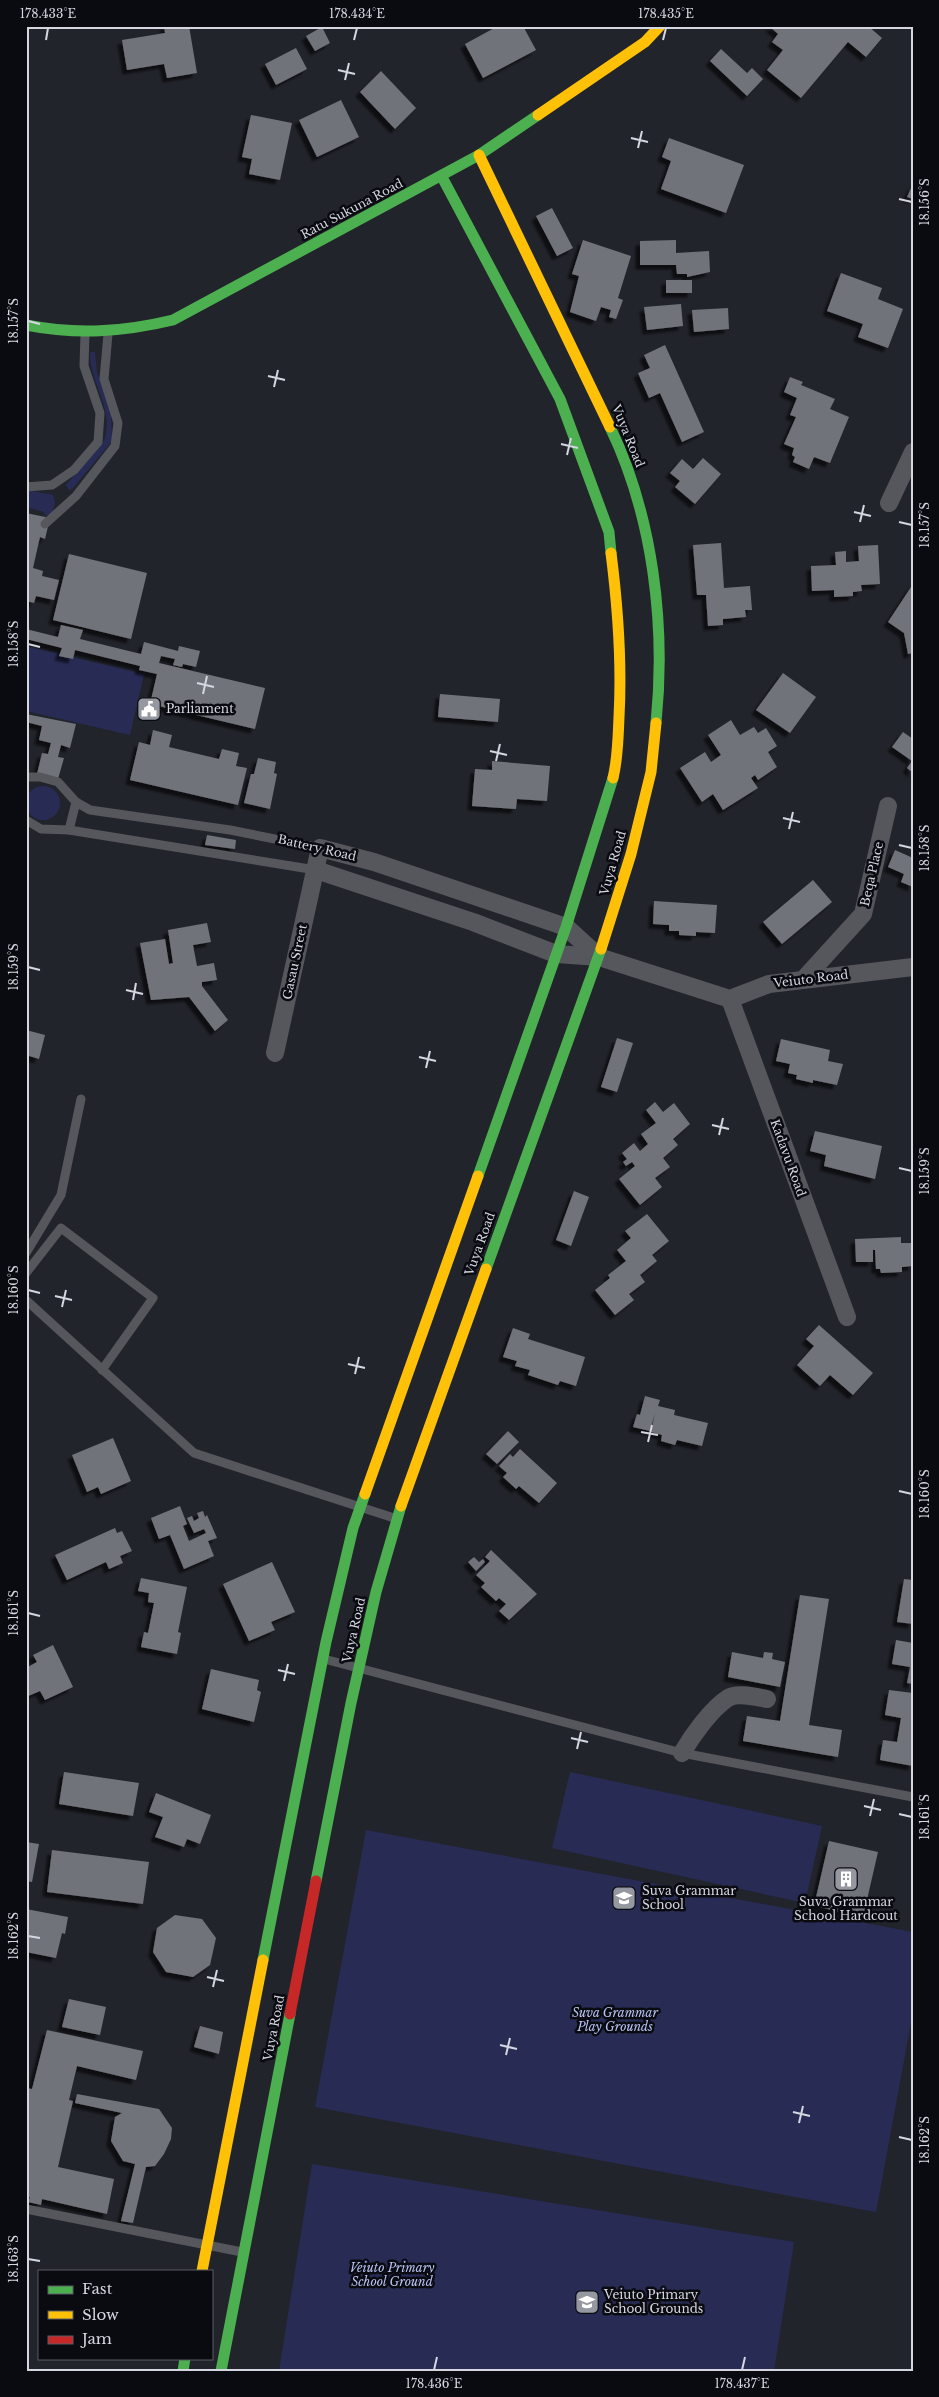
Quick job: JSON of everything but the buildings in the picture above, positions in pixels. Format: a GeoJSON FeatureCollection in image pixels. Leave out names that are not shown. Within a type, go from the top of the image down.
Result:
{"type":"FeatureCollection","features":[{"type":"Feature","properties":{"kind":"main road","name":"Ratu Sukuna Road"},"geometry":{"type":"LineString","coordinates":[[26,325],[54,331],[108,334],[142,329],[173,320],[442,177],[479,155],[645,42],[660,26]]}},
{"type":"Feature","properties":{"kind":"main road","name":"Vuya Road"},"geometry":{"type":"LineString","coordinates":[[220,2371],[359,1668],[396,1519],[599,957],[631,854],[651,772],[658,702],[658,645],[653,578],[645,534],[625,458],[479,155]]}},
{"type":"Feature","properties":{"kind":"main road","name":"Vuya Road"},"geometry":{"type":"LineString","coordinates":[[202,2270],[323,1658],[360,1507],[566,927],[617,763],[620,681],[618,609],[609,532],[560,400],[442,177]]}},
{"type":"Feature","properties":{"kind":"street"},"geometry":{"type":"LineString","coordinates":[[889,503],[913,452]]}},
{"type":"Feature","properties":{"kind":"street","name":"Beqa Place"},"geometry":{"type":"LineString","coordinates":[[803,980],[863,914],[888,806]]}},
{"type":"Feature","properties":{"kind":"street","name":"Battery Road"},"geometry":{"type":"LineString","coordinates":[[320,848],[374,862],[566,927],[599,957]]}},
{"type":"Feature","properties":{"kind":"street","name":"Gasau Street"},"geometry":{"type":"LineString","coordinates":[[275,1054],[320,848]]}},
{"type":"Feature","properties":{"kind":"street","name":"Battery Road"},"geometry":{"type":"LineString","coordinates":[[316,870],[473,922],[556,954],[599,957]]}},
{"type":"Feature","properties":{"kind":"street"},"geometry":{"type":"LineString","coordinates":[[599,957],[730,999]]}},
{"type":"Feature","properties":{"kind":"street","name":"Veiuto Road"},"geometry":{"type":"LineString","coordinates":[[730,999],[769,984],[913,967]]}},
{"type":"Feature","properties":{"kind":"street","name":"Kadavu Road"},"geometry":{"type":"LineString","coordinates":[[730,999],[847,1317]]}},
{"type":"Feature","properties":{"kind":"street"},"geometry":{"type":"LineString","coordinates":[[682,1753],[696,1730],[729,1697],[748,1695],[767,1699]]}},
{"type":"Feature","properties":{"kind":"lane"},"geometry":{"type":"LineString","coordinates":[[26,486],[52,485],[74,470],[98,442],[100,413],[84,366],[84,334]]}},
{"type":"Feature","properties":{"kind":"lane"},"geometry":{"type":"LineString","coordinates":[[45,524],[76,496],[115,446],[118,423],[104,380],[108,334]]}},
{"type":"Feature","properties":{"kind":"lane","name":"Battery Road"},"geometry":{"type":"LineString","coordinates":[[26,777],[40,777],[58,782],[76,802],[90,810],[230,830],[320,848]]}},
{"type":"Feature","properties":{"kind":"lane"},"geometry":{"type":"LineString","coordinates":[[69,830],[76,802]]}},
{"type":"Feature","properties":{"kind":"lane","name":"Battery Road"},"geometry":{"type":"LineString","coordinates":[[26,820],[41,828],[69,830],[316,870]]}},
{"type":"Feature","properties":{"kind":"lane"},"geometry":{"type":"LineString","coordinates":[[26,1253],[61,1195],[81,1099]]}},
{"type":"Feature","properties":{"kind":"lane"},"geometry":{"type":"LineString","coordinates":[[26,1273],[61,1228],[153,1298],[102,1370]]}},
{"type":"Feature","properties":{"kind":"lane"},"geometry":{"type":"LineString","coordinates":[[26,1300],[194,1453],[396,1519]]}},
{"type":"Feature","properties":{"kind":"lane"},"geometry":{"type":"LineString","coordinates":[[323,1658],[682,1753],[913,1797]]}},
{"type":"Feature","properties":{"kind":"lane"},"geometry":{"type":"LineString","coordinates":[[26,2208],[244,2252]]}},
{"type":"Feature","properties":{"kind":"green space"},"geometry":{"type":"Polygon","coordinates":[[[90,352],[95,352],[97,372],[111,411],[112,441],[73,488],[69,490],[66,485],[103,442],[107,427],[104,406],[93,374],[90,352]]]}},
{"type":"Feature","properties":{"kind":"green space"},"geometry":{"type":"Polygon","coordinates":[[[26,490],[53,495],[55,503],[52,513],[45,516],[44,512],[26,507],[26,490]]]}},
{"type":"Feature","properties":{"kind":"green space"},"geometry":{"type":"Polygon","coordinates":[[[26,646],[144,674],[130,735],[26,711],[26,646]]]}},
{"type":"Feature","properties":{"kind":"green space"},"geometry":{"type":"Polygon","coordinates":[[[43,786],[50,787],[55,791],[59,796],[59,810],[55,815],[50,819],[43,820],[36,819],[31,815],[27,810],[26,803],[27,796],[31,791],[36,787],[43,786]]]}},
{"type":"Feature","properties":{"kind":"green space"},"geometry":{"type":"Polygon","coordinates":[[[570,1772],[822,1826],[805,1903],[552,1848],[570,1772]]]}},
{"type":"Feature","properties":{"kind":"green space","name":"Suva Grammar Play Grounds"},"geometry":{"type":"Polygon","coordinates":[[[366,1830],[913,1932],[913,2012],[876,2212],[315,2107],[366,1830]]]}},
{"type":"Feature","properties":{"kind":"green space","name":"Veiuto Primary School Ground"},"geometry":{"type":"Polygon","coordinates":[[[312,2164],[794,2242],[774,2371],[279,2371],[312,2164]]]}},
{"type":"Feature","properties":{"kind":"traffic: fast"},"geometry":{"type":"LineString","coordinates":[[26,325],[63,330],[100,331],[173,320],[479,155],[538,115]]}},
{"type":"Feature","properties":{"kind":"traffic: fast"},"geometry":{"type":"LineString","coordinates":[[442,177],[560,399],[609,532],[611,553]]}},
{"type":"Feature","properties":{"kind":"traffic: fast"},"geometry":{"type":"LineString","coordinates":[[610,427],[625,461],[637,497],[653,572],[659,648],[659,686],[656,723]]}},
{"type":"Feature","properties":{"kind":"traffic: fast"},"geometry":{"type":"LineString","coordinates":[[478,1176],[566,927],[613,778]]}},
{"type":"Feature","properties":{"kind":"traffic: fast"},"geometry":{"type":"LineString","coordinates":[[486,1269],[601,949]]}},
{"type":"Feature","properties":{"kind":"traffic: fast"},"geometry":{"type":"LineString","coordinates":[[263,1960],[326,1642],[353,1528],[365,1494]]}},
{"type":"Feature","properties":{"kind":"traffic: fast"},"geometry":{"type":"LineString","coordinates":[[316,1881],[351,1703],[376,1592],[401,1506]]}},
{"type":"Feature","properties":{"kind":"traffic: fast"},"geometry":{"type":"LineString","coordinates":[[221,2371],[290,2014]]}},
{"type":"Feature","properties":{"kind":"traffic: fast"},"geometry":{"type":"LineString","coordinates":[[183,2371],[185,2360]]}},
{"type":"Feature","properties":{"kind":"traffic: slow"},"geometry":{"type":"LineString","coordinates":[[538,115],[645,42],[660,26]]}},
{"type":"Feature","properties":{"kind":"traffic: slow"},"geometry":{"type":"LineString","coordinates":[[479,155],[610,427]]}},
{"type":"Feature","properties":{"kind":"traffic: slow"},"geometry":{"type":"LineString","coordinates":[[611,553],[620,655],[620,696],[616,763],[613,778]]}},
{"type":"Feature","properties":{"kind":"traffic: slow"},"geometry":{"type":"LineString","coordinates":[[601,949],[631,854],[651,772],[656,723]]}},
{"type":"Feature","properties":{"kind":"traffic: slow"},"geometry":{"type":"LineString","coordinates":[[365,1494],[478,1176]]}},
{"type":"Feature","properties":{"kind":"traffic: slow"},"geometry":{"type":"LineString","coordinates":[[401,1506],[486,1269]]}},
{"type":"Feature","properties":{"kind":"traffic: slow"},"geometry":{"type":"LineString","coordinates":[[202,2270],[263,1960]]}},
{"type":"Feature","properties":{"kind":"traffic: jam"},"geometry":{"type":"LineString","coordinates":[[290,2014],[316,1881]]}},
{"type":"Feature","properties":{"kind":"place","name":"Parliament"},"geometry":{"type":"Point","coordinates":[149,709]}},
{"type":"Feature","properties":{"kind":"place","name":"Suva Grammar School Hardcout"},"geometry":{"type":"Point","coordinates":[846,1879]}},
{"type":"Feature","properties":{"kind":"place","name":"Suva Grammar School"},"geometry":{"type":"Point","coordinates":[624,1898]}},
{"type":"Feature","properties":{"kind":"place","name":"Veiuto Primary School Grounds"},"geometry":{"type":"Point","coordinates":[587,2302]}}]}
